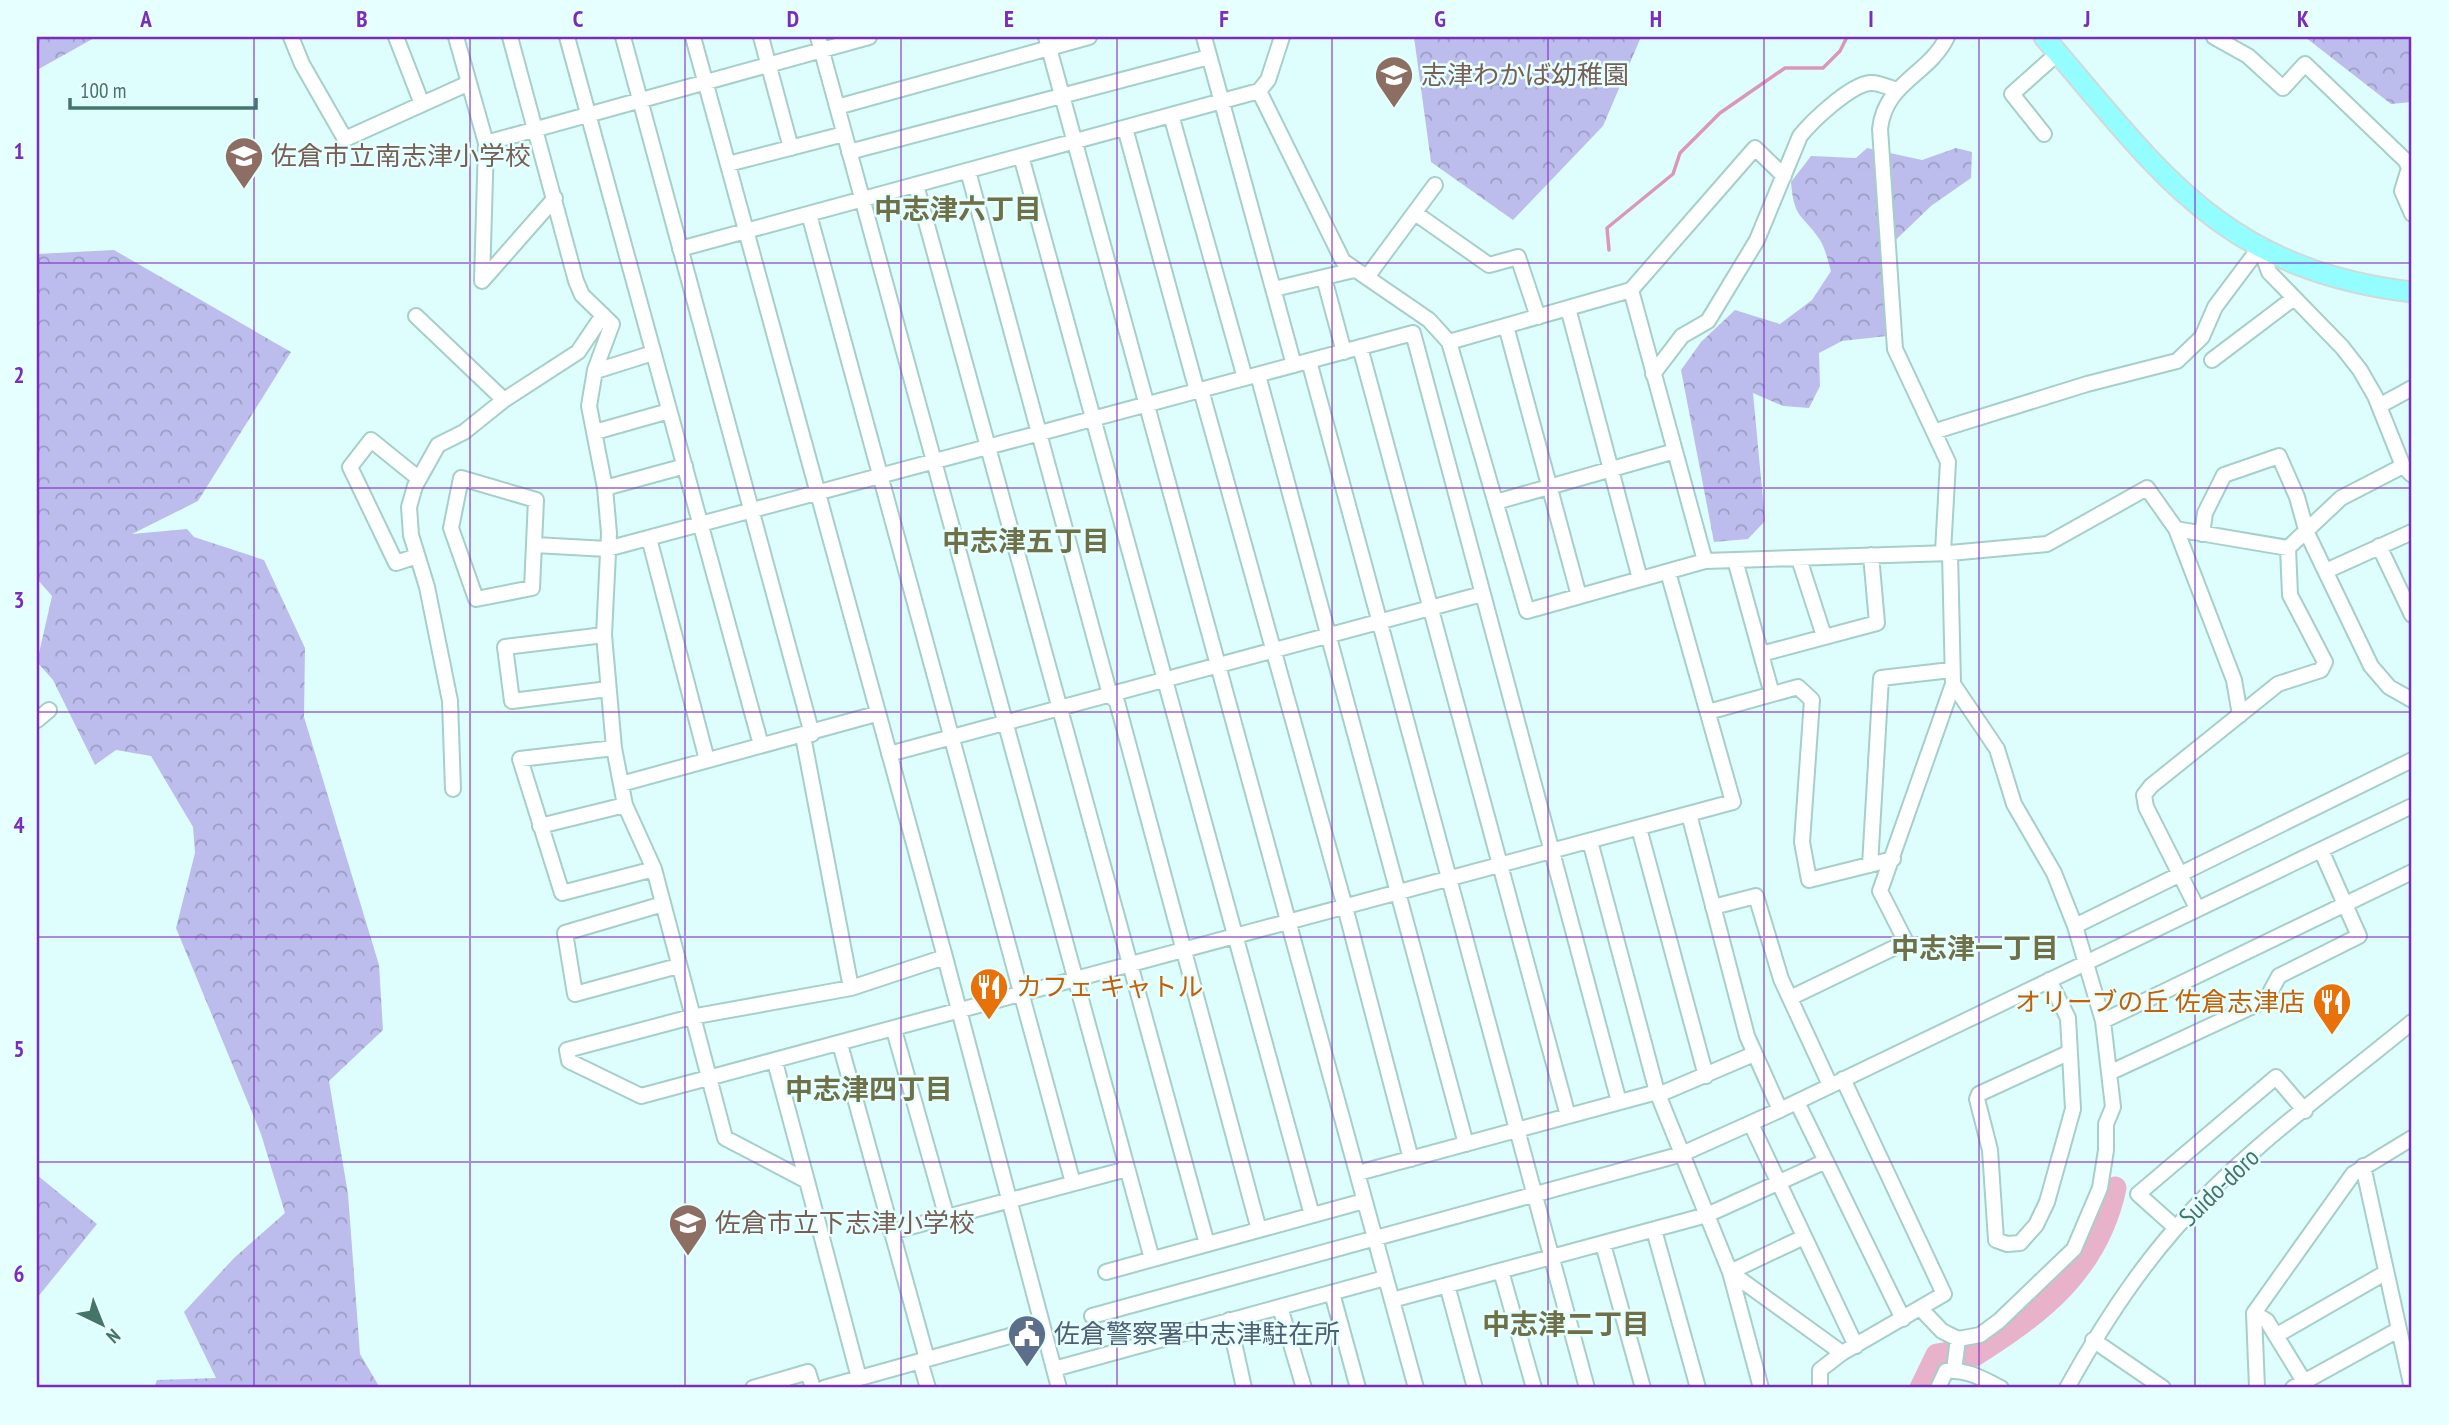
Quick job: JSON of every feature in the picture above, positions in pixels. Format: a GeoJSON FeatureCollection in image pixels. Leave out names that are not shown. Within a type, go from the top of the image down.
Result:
{"type":"FeatureCollection","features":[{"type":"Feature","properties":{"kind":"main road"},"geometry":{"type":"LineString","coordinates":[[2044,37],[2175,187],[2207,214],[2284,260],[2363,286],[2412,292]]}},
{"type":"Feature","properties":{"kind":"street"},"geometry":{"type":"LineString","coordinates":[[291,37],[302,64],[345,139],[469,83]]}},
{"type":"Feature","properties":{"kind":"street"},"geometry":{"type":"LineString","coordinates":[[396,37],[422,104]]}},
{"type":"Feature","properties":{"kind":"street"},"geometry":{"type":"LineString","coordinates":[[456,37],[486,143],[482,281],[555,198]]}},
{"type":"Feature","properties":{"kind":"street"},"geometry":{"type":"LineString","coordinates":[[510,37],[576,281],[582,295],[612,324],[596,371],[589,406],[605,488],[609,533],[604,635],[614,748],[625,805],[654,869],[724,1138],[807,1181]]}},
{"type":"Feature","properties":{"kind":"street"},"geometry":{"type":"LineString","coordinates":[[568,37],[761,745]]}},
{"type":"Feature","properties":{"kind":"street"},"geometry":{"type":"LineString","coordinates":[[622,37],[752,510],[807,735],[851,988]]}},
{"type":"Feature","properties":{"kind":"street"},"geometry":{"type":"LineString","coordinates":[[693,37],[876,714],[945,957],[1059,1388]]}},
{"type":"Feature","properties":{"kind":"street"},"geometry":{"type":"LineString","coordinates":[[761,37],[791,148]]}},
{"type":"Feature","properties":{"kind":"street"},"geometry":{"type":"LineString","coordinates":[[486,143],[768,65],[820,44],[869,37]]}},
{"type":"Feature","properties":{"kind":"street"},"geometry":{"type":"LineString","coordinates":[[837,107],[1047,42],[1089,37]]}},
{"type":"Feature","properties":{"kind":"street"},"geometry":{"type":"LineString","coordinates":[[1204,37],[1274,289],[1302,363],[1379,622],[1587,1388]]}},
{"type":"Feature","properties":{"kind":"street"},"geometry":{"type":"LineString","coordinates":[[680,249],[1259,91],[1268,80],[1282,37]]}},
{"type":"Feature","properties":{"kind":"street"},"geometry":{"type":"LineString","coordinates":[[1790,999],[1906,942],[1880,891],[1893,859],[1952,677],[1947,552],[1948,462],[1936,431],[1895,348],[1880,129],[1882,113],[1897,90],[1941,48],[1947,37]]}},
{"type":"Feature","properties":{"kind":"street"},"geometry":{"type":"LineString","coordinates":[[2214,37],[2248,56],[2283,88],[2305,64],[2406,161],[2409,168],[2402,191],[2412,214]]}},
{"type":"Feature","properties":{"kind":"street"},"geometry":{"type":"LineString","coordinates":[[1047,42],[1149,404],[1416,1388]]}},
{"type":"Feature","properties":{"kind":"street"},"geometry":{"type":"LineString","coordinates":[[820,44],[1152,1259]]}},
{"type":"Feature","properties":{"kind":"street"},"geometry":{"type":"LineString","coordinates":[[2044,134],[2012,94],[2058,53]]}},
{"type":"Feature","properties":{"kind":"street"},"geometry":{"type":"LineString","coordinates":[[849,152],[1209,57]]}},
{"type":"Feature","properties":{"kind":"street"},"geometry":{"type":"LineString","coordinates":[[1653,374],[1682,336],[1707,321],[1757,240],[1800,136],[1811,123],[1851,92],[1870,83],[1897,90]]}},
{"type":"Feature","properties":{"kind":"street"},"geometry":{"type":"LineString","coordinates":[[1259,91],[1343,261],[1429,320],[1449,342],[1527,611],[1705,561],[1947,552],[2047,544],[2147,488],[2176,530],[2234,680],[2240,715]]}},
{"type":"Feature","properties":{"kind":"street"},"geometry":{"type":"LineString","coordinates":[[1171,115],[1328,636],[1466,1144]]}},
{"type":"Feature","properties":{"kind":"street"},"geometry":{"type":"LineString","coordinates":[[1125,128],[1345,907],[1411,1159]]}},
{"type":"Feature","properties":{"kind":"street"},"geometry":{"type":"LineString","coordinates":[[728,164],[844,134]]}},
{"type":"Feature","properties":{"kind":"street"},"geometry":{"type":"LineString","coordinates":[[1449,342],[1631,290],[1755,148],[1784,176]]}},
{"type":"Feature","properties":{"kind":"street"},"geometry":{"type":"LineString","coordinates":[[1021,156],[1311,1215]]}},
{"type":"Feature","properties":{"kind":"street"},"geometry":{"type":"LineString","coordinates":[[968,171],[1110,695],[1117,702],[1259,1230]]}},
{"type":"Feature","properties":{"kind":"street"},"geometry":{"type":"LineString","coordinates":[[916,185],[1207,1244]]}},
{"type":"Feature","properties":{"kind":"street"},"geometry":{"type":"LineString","coordinates":[[1274,289],[1361,273],[1415,213],[1435,185]]}},
{"type":"Feature","properties":{"kind":"street"},"geometry":{"type":"LineString","coordinates":[[1415,213],[1489,265],[1518,257],[1538,317]]}},
{"type":"Feature","properties":{"kind":"street"},"geometry":{"type":"LineString","coordinates":[[808,214],[1073,1183]]}},
{"type":"Feature","properties":{"kind":"street"},"geometry":{"type":"LineString","coordinates":[[1936,431],[2087,384],[2177,361],[2202,337],[2216,307],[2260,247]]}},
{"type":"Feature","properties":{"kind":"street"},"geometry":{"type":"LineString","coordinates":[[2176,530],[2288,548],[2342,498],[2407,470],[2360,370],[2342,347],[2269,272],[2260,247]]}},
{"type":"Feature","properties":{"kind":"street"},"geometry":{"type":"LineString","coordinates":[[1324,278],[1343,352]]}},
{"type":"Feature","properties":{"kind":"street"},"geometry":{"type":"LineString","coordinates":[[1631,290],[1705,561]]}},
{"type":"Feature","properties":{"kind":"street"},"geometry":{"type":"LineString","coordinates":[[2212,360],[2294,298]]}},
{"type":"Feature","properties":{"kind":"street"},"geometry":{"type":"LineString","coordinates":[[1568,308],[1640,579]]}},
{"type":"Feature","properties":{"kind":"street"},"geometry":{"type":"LineString","coordinates":[[453,789],[450,701],[427,587],[411,535],[409,507],[418,478],[438,445],[464,432],[504,400],[578,352],[603,315]]}},
{"type":"Feature","properties":{"kind":"street"},"geometry":{"type":"LineString","coordinates":[[416,317],[504,400]]}},
{"type":"Feature","properties":{"kind":"street"},"geometry":{"type":"LineString","coordinates":[[1506,326],[1580,596]]}},
{"type":"Feature","properties":{"kind":"street"},"geometry":{"type":"LineString","coordinates":[[536,545],[607,549],[1413,333],[1619,1102]]}},
{"type":"Feature","properties":{"kind":"street"},"geometry":{"type":"LineString","coordinates":[[1360,347],[1568,1116]]}},
{"type":"Feature","properties":{"kind":"street"},"geometry":{"type":"LineString","coordinates":[[596,371],[653,353]]}},
{"type":"Feature","properties":{"kind":"street"},"geometry":{"type":"LineString","coordinates":[[2379,406],[2412,387]]}},
{"type":"Feature","properties":{"kind":"street"},"geometry":{"type":"LineString","coordinates":[[595,432],[669,411]]}},
{"type":"Feature","properties":{"kind":"street"},"geometry":{"type":"LineString","coordinates":[[417,556],[396,563],[350,467],[371,440],[418,478]]}},
{"type":"Feature","properties":{"kind":"street"},"geometry":{"type":"LineString","coordinates":[[1496,502],[1675,451]]}},
{"type":"Feature","properties":{"kind":"street"},"geometry":{"type":"LineString","coordinates":[[2202,534],[2205,513],[2224,475],[2279,456],[2297,497],[2307,533],[2375,671],[2389,687],[2412,701]]}},
{"type":"Feature","properties":{"kind":"street"},"geometry":{"type":"LineString","coordinates":[[605,488],[685,466]]}},
{"type":"Feature","properties":{"kind":"street"},"geometry":{"type":"LineString","coordinates":[[461,478],[536,500],[536,545],[532,588],[476,599],[451,528],[461,478]]}},
{"type":"Feature","properties":{"kind":"street"},"geometry":{"type":"LineString","coordinates":[[2326,571],[2412,532]]}},
{"type":"Feature","properties":{"kind":"street"},"geometry":{"type":"LineString","coordinates":[[649,538],[707,760]]}},
{"type":"Feature","properties":{"kind":"street"},"geometry":{"type":"LineString","coordinates":[[2379,546],[2412,615]]}},
{"type":"Feature","properties":{"kind":"street"},"geometry":{"type":"LineString","coordinates":[[2197,908],[2147,807],[2144,795],[2151,786],[2278,684],[2321,670],[2325,662],[2290,595],[2288,548]]}},
{"type":"Feature","properties":{"kind":"street"},"geometry":{"type":"LineString","coordinates":[[1761,654],[1877,623],[1871,555]]}},
{"type":"Feature","properties":{"kind":"street"},"geometry":{"type":"LineString","coordinates":[[1799,559],[1824,636]]}},
{"type":"Feature","properties":{"kind":"street"},"geometry":{"type":"LineString","coordinates":[[1735,560],[1772,694]]}},
{"type":"Feature","properties":{"kind":"street"},"geometry":{"type":"LineString","coordinates":[[945,957],[851,988],[691,1017],[567,1050],[569,1061],[641,1096],[1733,802],[1668,572]]}},
{"type":"Feature","properties":{"kind":"street"},"geometry":{"type":"LineString","coordinates":[[889,754],[1482,594]]}},
{"type":"Feature","properties":{"kind":"street"},"geometry":{"type":"LineString","coordinates":[[604,635],[505,647],[512,701],[608,689]]}},
{"type":"Feature","properties":{"kind":"street"},"geometry":{"type":"LineString","coordinates":[[1870,865],[1881,678],[1952,677]]}},
{"type":"Feature","properties":{"kind":"street"},"geometry":{"type":"LineString","coordinates":[[1921,1309],[1942,1331],[1958,1339],[1980,1335],[2062,1264],[2081,1238],[2100,1188],[2106,1150],[2106,1124],[2113,1107],[2103,1021],[2075,926],[2054,873],[2014,804],[1997,749],[1952,677]]}},
{"type":"Feature","properties":{"kind":"street"},"geometry":{"type":"LineString","coordinates":[[1708,712],[1798,687],[1812,701],[1802,842],[1809,880],[1893,859]]}},
{"type":"Feature","properties":{"kind":"street"},"geometry":{"type":"LineString","coordinates":[[37,720],[49,710]]}},
{"type":"Feature","properties":{"kind":"street"},"geometry":{"type":"LineString","coordinates":[[621,784],[876,714]]}},
{"type":"Feature","properties":{"kind":"street"},"geometry":{"type":"LineString","coordinates":[[614,748],[520,759],[562,893],[654,869]]}},
{"type":"Feature","properties":{"kind":"street"},"geometry":{"type":"LineString","coordinates":[[2075,926],[2412,760]]}},
{"type":"Feature","properties":{"kind":"street"},"geometry":{"type":"LineString","coordinates":[[540,826],[625,805]]}},
{"type":"Feature","properties":{"kind":"street"},"geometry":{"type":"LineString","coordinates":[[1092,1316],[1682,1154],[1751,1124],[2412,806]]}},
{"type":"Feature","properties":{"kind":"street"},"geometry":{"type":"LineString","coordinates":[[1689,814],[1754,1054],[1780,1110]]}},
{"type":"Feature","properties":{"kind":"street"},"geometry":{"type":"LineString","coordinates":[[1639,828],[1706,1076]]}},
{"type":"Feature","properties":{"kind":"street"},"geometry":{"type":"LineString","coordinates":[[1590,841],[1658,1093],[1730,1272],[1761,1388]]}},
{"type":"Feature","properties":{"kind":"street"},"geometry":{"type":"LineString","coordinates":[[2109,1073],[2266,1000],[2279,976],[2359,936],[2321,849]]}},
{"type":"Feature","properties":{"kind":"street"},"geometry":{"type":"LineString","coordinates":[[2103,1021],[2412,872]]}},
{"type":"Feature","properties":{"kind":"street"},"geometry":{"type":"LineString","coordinates":[[1713,907],[1756,896],[1790,999],[1837,1082],[1944,1294],[1849,1349],[1820,1370],[1821,1388]]}},
{"type":"Feature","properties":{"kind":"street"},"geometry":{"type":"LineString","coordinates":[[663,904],[565,933],[575,994],[678,966]]}},
{"type":"Feature","properties":{"kind":"street"},"geometry":{"type":"LineString","coordinates":[[2049,980],[2068,1018],[2073,1109],[2047,1202],[2036,1225],[2020,1242],[2007,1244],[1996,1240],[1990,1150],[1977,1099],[1979,1094],[2068,1054]]}},
{"type":"Feature","properties":{"kind":"street","name":"Suido-doro"},"geometry":{"type":"LineString","coordinates":[[2067,1388],[2093,1340],[2126,1290],[2176,1228],[2247,1159],[2412,1022]]}},
{"type":"Feature","properties":{"kind":"street"},"geometry":{"type":"LineString","coordinates":[[894,1030],[947,1218]]}},
{"type":"Feature","properties":{"kind":"street"},"geometry":{"type":"LineString","coordinates":[[840,1044],[891,1232],[928,1388]]}},
{"type":"Feature","properties":{"kind":"street"},"geometry":{"type":"LineString","coordinates":[[1358,1173],[1658,1093],[1706,1076],[1754,1054]]}},
{"type":"Feature","properties":{"kind":"street"},"geometry":{"type":"LineString","coordinates":[[775,1062],[863,1381]]}},
{"type":"Feature","properties":{"kind":"street"},"geometry":{"type":"LineString","coordinates":[[2176,1228],[2138,1194],[2276,1077],[2305,1111]]}},
{"type":"Feature","properties":{"kind":"street"},"geometry":{"type":"LineString","coordinates":[[1797,1102],[1903,1319]]}},
{"type":"Feature","properties":{"kind":"street"},"geometry":{"type":"LineString","coordinates":[[1751,1124],[1804,1237],[1849,1349]]}},
{"type":"Feature","properties":{"kind":"street"},"geometry":{"type":"LineString","coordinates":[[2257,1388],[2254,1313],[2353,1174],[2412,1138]]}},
{"type":"Feature","properties":{"kind":"street"},"geometry":{"type":"LineString","coordinates":[[1392,1300],[1707,1215],[1826,1161]]}},
{"type":"Feature","properties":{"kind":"street"},"geometry":{"type":"LineString","coordinates":[[2363,1166],[2385,1273],[2403,1333],[2412,1386]]}},
{"type":"Feature","properties":{"kind":"street"},"geometry":{"type":"LineString","coordinates":[[891,1232],[1127,1169]]}},
{"type":"Feature","properties":{"kind":"street"},"geometry":{"type":"LineString","coordinates":[[1106,1272],[1364,1201]]}},
{"type":"Feature","properties":{"kind":"street"},"geometry":{"type":"LineString","coordinates":[[1654,1230],[1698,1388]]}},
{"type":"Feature","properties":{"kind":"street"},"geometry":{"type":"LineString","coordinates":[[1730,1272],[1804,1237]]}},
{"type":"Feature","properties":{"kind":"street"},"geometry":{"type":"LineString","coordinates":[[1603,1244],[1643,1388]]}},
{"type":"Feature","properties":{"kind":"street"},"geometry":{"type":"LineString","coordinates":[[1501,1271],[1534,1388]]}},
{"type":"Feature","properties":{"kind":"street"},"geometry":{"type":"LineString","coordinates":[[1730,1272],[1849,1349]]}},
{"type":"Feature","properties":{"kind":"street"},"geometry":{"type":"LineString","coordinates":[[2277,1335],[2385,1273]]}},
{"type":"Feature","properties":{"kind":"street"},"geometry":{"type":"LineString","coordinates":[[1054,1369],[1385,1278]]}},
{"type":"Feature","properties":{"kind":"street"},"geometry":{"type":"LineString","coordinates":[[1447,1285],[1475,1388]]}},
{"type":"Feature","properties":{"kind":"street"},"geometry":{"type":"LineString","coordinates":[[1332,1293],[1358,1388]]}},
{"type":"Feature","properties":{"kind":"street"},"geometry":{"type":"LineString","coordinates":[[1280,1307],[1304,1388]]}},
{"type":"Feature","properties":{"kind":"street"},"geometry":{"type":"LineString","coordinates":[[2254,1313],[2267,1321],[2277,1335],[2302,1386],[2403,1333]]}},
{"type":"Feature","properties":{"kind":"street"},"geometry":{"type":"LineString","coordinates":[[1229,1320],[1244,1388]]}},
{"type":"Feature","properties":{"kind":"street"},"geometry":{"type":"LineString","coordinates":[[824,1388],[863,1381],[923,1360],[1042,1327]]}},
{"type":"Feature","properties":{"kind":"street"},"geometry":{"type":"LineString","coordinates":[[1954,1370],[1958,1339]]}},
{"type":"Feature","properties":{"kind":"street"},"geometry":{"type":"LineString","coordinates":[[2093,1340],[2163,1388]]}},
{"type":"Feature","properties":{"kind":"street"},"geometry":{"type":"LineString","coordinates":[[1938,1388],[1946,1371],[1954,1370],[1975,1374],[2001,1388]]}},
{"type":"Feature","properties":{"kind":"street"},"geometry":{"type":"LineString","coordinates":[[756,1388],[808,1372],[813,1388]]}},
{"type":"Feature","properties":{"kind":"green space"},"geometry":{"type":"Polygon","coordinates":[[[37,37],[96,37],[37,70],[37,37]]]}},
{"type":"Feature","properties":{"kind":"green space"},"geometry":{"type":"Polygon","coordinates":[[[1414,37],[1641,37],[1603,126],[1513,220],[1431,162],[1414,37]]]}},
{"type":"Feature","properties":{"kind":"green space"},"geometry":{"type":"Polygon","coordinates":[[[2305,37],[2412,37],[2412,102],[2391,104],[2305,37]]]}},
{"type":"Feature","properties":{"kind":"green space"},"geometry":{"type":"Polygon","coordinates":[[[1867,148],[1922,160],[1956,148],[1972,152],[1971,178],[1931,206],[1881,254],[1887,336],[1842,341],[1819,353],[1820,386],[1809,408],[1783,406],[1753,393],[1765,521],[1748,539],[1714,542],[1681,370],[1701,342],[1735,310],[1780,324],[1812,300],[1831,271],[1820,240],[1797,210],[1791,182],[1811,156],[1856,158],[1867,148]]]}},
{"type":"Feature","properties":{"kind":"green space"},"geometry":{"type":"Polygon","coordinates":[[[114,250],[291,352],[198,501],[132,534],[187,529],[194,537],[264,560],[305,648],[304,717],[379,965],[383,1030],[329,1081],[348,1194],[360,1354],[380,1388],[154,1388],[157,1380],[216,1378],[184,1312],[234,1258],[285,1213],[261,1134],[176,928],[195,853],[193,827],[151,756],[116,750],[95,765],[53,680],[37,662],[52,596],[37,579],[37,254],[114,250]]]}},
{"type":"Feature","properties":{"kind":"green space"},"geometry":{"type":"Polygon","coordinates":[[[37,1175],[97,1224],[37,1298],[37,1175]]]}},
{"type":"Feature","properties":{"kind":"waterway"},"geometry":{"type":"LineString","coordinates":[[1609,250],[1607,228],[1673,174],[1680,153],[1720,113],[1785,68],[1823,68],[1840,51],[1847,37]]}},
{"type":"Feature","properties":{"kind":"waterway"},"geometry":{"type":"LineString","coordinates":[[1921,1388],[1937,1355],[1949,1353],[1973,1356],[2021,1323],[2063,1287],[2095,1243],[2107,1217],[2115,1188]]}},
{"type":"Feature","properties":{"kind":"place","name":"志津わかば幼稚園"},"geometry":{"type":"Point","coordinates":[1394,109]}},
{"type":"Feature","properties":{"kind":"place","name":"佐倉市立南志津小学校"},"geometry":{"type":"Point","coordinates":[244,190]}},
{"type":"Feature","properties":{"kind":"place","name":"カフェ キャトル"},"geometry":{"type":"Point","coordinates":[989,1021]}},
{"type":"Feature","properties":{"kind":"place","name":"オリーブの丘 佐倉志津店"},"geometry":{"type":"Point","coordinates":[2332,1036]}},
{"type":"Feature","properties":{"kind":"place","name":"佐倉市立下志津小学校"},"geometry":{"type":"Point","coordinates":[688,1257]}},
{"type":"Feature","properties":{"kind":"place","name":"佐倉警察署中志津駐在所"},"geometry":{"type":"Point","coordinates":[1027,1368]}},
{"type":"Feature","properties":{"kind":"district","name":"中志津六丁目"},"geometry":{"type":"Point","coordinates":[958,209]}},
{"type":"Feature","properties":{"kind":"district","name":"中志津五丁目"},"geometry":{"type":"Point","coordinates":[1026,541]}},
{"type":"Feature","properties":{"kind":"district","name":"中志津一丁目"},"geometry":{"type":"Point","coordinates":[1975,948]}},
{"type":"Feature","properties":{"kind":"district","name":"中志津四丁目"},"geometry":{"type":"Point","coordinates":[869,1089]}},
{"type":"Feature","properties":{"kind":"district","name":"中志津二丁目"},"geometry":{"type":"Point","coordinates":[1566,1324]}}]}
